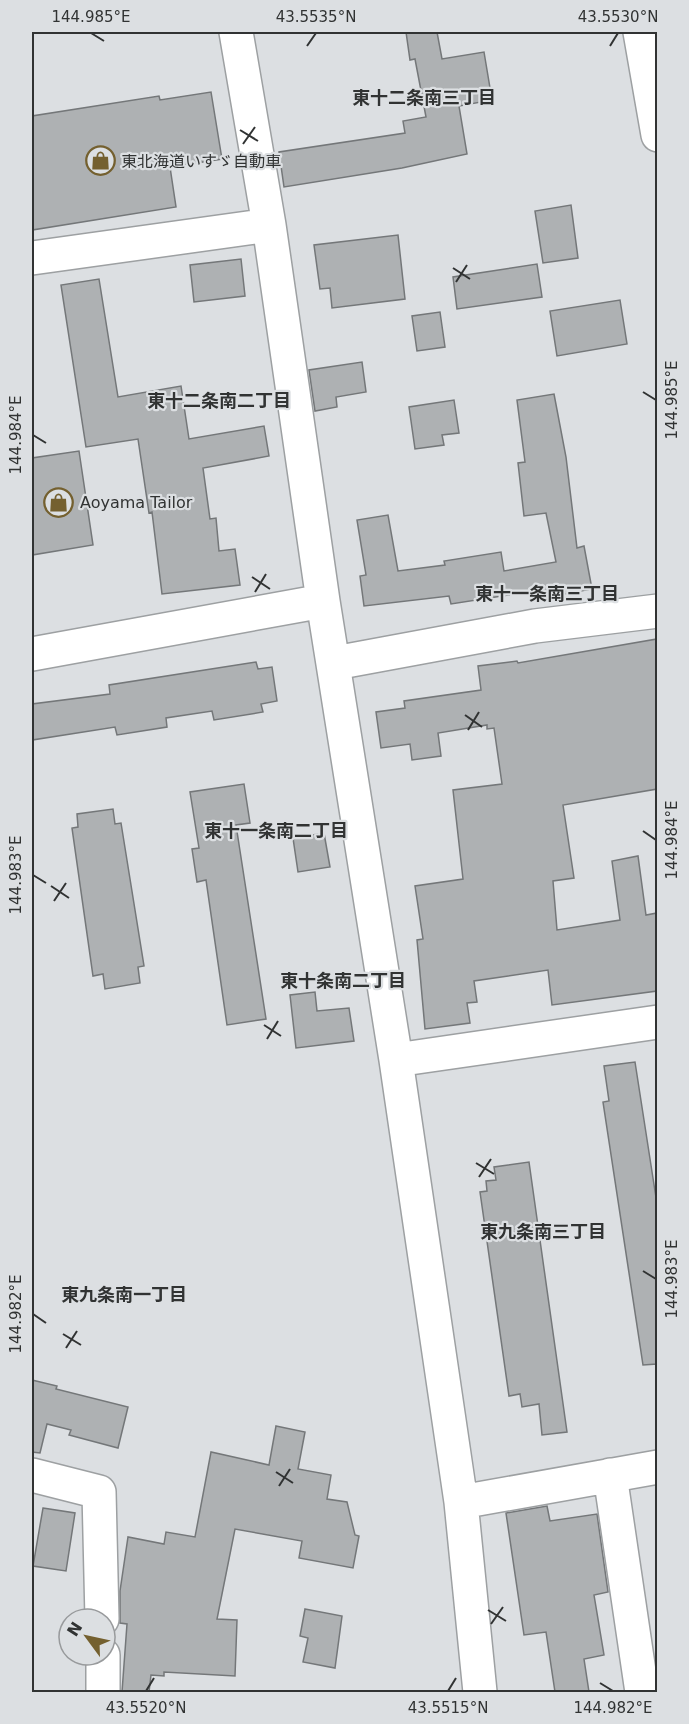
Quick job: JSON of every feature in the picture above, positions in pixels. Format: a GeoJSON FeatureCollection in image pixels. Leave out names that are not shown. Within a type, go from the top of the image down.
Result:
{"type":"FeatureCollection","features":[{"type":"Feature","properties":{"kind":"street"},"geometry":{"type":"LineString","coordinates":[[236,32],[269,225],[323,601],[396,1059],[461,1502],[480,1692]]}},
{"type":"Feature","properties":{"kind":"street"},"geometry":{"type":"LineString","coordinates":[[640,32],[657,135]]}},
{"type":"Feature","properties":{"kind":"street"},"geometry":{"type":"LineString","coordinates":[[32,258],[269,225]]}},
{"type":"Feature","properties":{"kind":"street"},"geometry":{"type":"LineString","coordinates":[[32,654],[323,601]]}},
{"type":"Feature","properties":{"kind":"street"},"geometry":{"type":"LineString","coordinates":[[334,663],[535,626],[657,611]]}},
{"type":"Feature","properties":{"kind":"street"},"geometry":{"type":"LineString","coordinates":[[396,1059],[657,1022]]}},
{"type":"Feature","properties":{"kind":"street"},"geometry":{"type":"LineString","coordinates":[[461,1502],[657,1467]]}},
{"type":"Feature","properties":{"kind":"street"},"geometry":{"type":"LineString","coordinates":[[32,1475],[99,1492],[102,1607]]}},
{"type":"Feature","properties":{"kind":"street"},"geometry":{"type":"LineString","coordinates":[[610,1475],[642,1692]]}},
{"type":"Feature","properties":{"kind":"street"},"geometry":{"type":"LineString","coordinates":[[103,1667],[103,1692]]}},
{"type":"Feature","properties":{"kind":"building"},"geometry":{"type":"Polygon","coordinates":[[[406,32],[437,32],[442,59],[484,52],[492,100],[459,106],[467,154],[402,168],[284,187],[279,152],[405,133],[403,121],[426,117],[415,59],[410,60],[406,32]]]}},
{"type":"Feature","properties":{"kind":"building","name":"東北海道いすゞ自動車"},"geometry":{"type":"Polygon","coordinates":[[[211,92],[222,159],[170,167],[176,207],[32,230],[32,116],[159,96],[160,100],[211,92]]]}},
{"type":"Feature","properties":{"kind":"building"},"geometry":{"type":"Polygon","coordinates":[[[571,205],[578,258],[543,263],[535,211],[571,205]]]}},
{"type":"Feature","properties":{"kind":"building"},"geometry":{"type":"Polygon","coordinates":[[[398,235],[405,299],[332,308],[330,288],[320,289],[314,245],[398,235]]]}},
{"type":"Feature","properties":{"kind":"building"},"geometry":{"type":"Polygon","coordinates":[[[241,259],[245,296],[194,302],[190,265],[241,259]]]}},
{"type":"Feature","properties":{"kind":"building"},"geometry":{"type":"Polygon","coordinates":[[[537,264],[542,297],[457,309],[453,277],[537,264]]]}},
{"type":"Feature","properties":{"kind":"building"},"geometry":{"type":"Polygon","coordinates":[[[99,279],[118,397],[181,386],[189,439],[264,426],[269,456],[203,468],[210,519],[216,518],[219,551],[235,549],[240,585],[162,594],[152,512],[149,513],[138,439],[86,447],[61,285],[99,279]]]}},
{"type":"Feature","properties":{"kind":"building"},"geometry":{"type":"Polygon","coordinates":[[[620,300],[627,344],[557,356],[550,311],[620,300]]]}},
{"type":"Feature","properties":{"kind":"building"},"geometry":{"type":"Polygon","coordinates":[[[440,312],[445,347],[417,351],[412,316],[440,312]]]}},
{"type":"Feature","properties":{"kind":"building"},"geometry":{"type":"Polygon","coordinates":[[[362,362],[366,392],[336,397],[337,407],[315,411],[309,370],[362,362]]]}},
{"type":"Feature","properties":{"kind":"building"},"geometry":{"type":"Polygon","coordinates":[[[554,394],[566,457],[577,548],[584,546],[592,589],[542,598],[541,590],[451,604],[449,596],[364,606],[360,576],[366,575],[357,520],[388,515],[398,571],[445,565],[444,561],[501,552],[504,571],[556,562],[546,513],[524,516],[518,463],[525,462],[517,400],[554,394]]]}},
{"type":"Feature","properties":{"kind":"building"},"geometry":{"type":"Polygon","coordinates":[[[454,400],[459,433],[442,435],[444,445],[415,449],[409,407],[454,400]]]}},
{"type":"Feature","properties":{"kind":"building","name":"Aoyama Tailor"},"geometry":{"type":"Polygon","coordinates":[[[79,451],[93,545],[32,555],[32,458],[79,451]]]}},
{"type":"Feature","properties":{"kind":"building"},"geometry":{"type":"Polygon","coordinates":[[[657,639],[657,789],[563,805],[574,878],[553,881],[557,930],[620,920],[612,861],[638,856],[646,915],[657,913],[657,991],[552,1005],[548,970],[474,981],[477,1002],[467,1003],[470,1023],[425,1029],[417,940],[423,939],[415,886],[463,879],[453,790],[502,784],[494,728],[487,729],[487,725],[438,733],[441,756],[412,760],[410,744],[381,748],[376,712],[405,708],[404,701],[481,690],[478,666],[517,661],[518,663],[657,639]]]}},
{"type":"Feature","properties":{"kind":"building"},"geometry":{"type":"Polygon","coordinates":[[[256,662],[258,669],[272,667],[277,701],[261,704],[263,712],[214,720],[212,711],[166,718],[167,727],[117,735],[115,727],[32,740],[32,704],[110,694],[109,685],[256,662]]]}},
{"type":"Feature","properties":{"kind":"building"},"geometry":{"type":"Polygon","coordinates":[[[244,784],[250,823],[236,825],[266,1019],[227,1025],[206,880],[197,882],[192,849],[199,848],[190,792],[244,784]]]}},
{"type":"Feature","properties":{"kind":"building"},"geometry":{"type":"Polygon","coordinates":[[[113,809],[115,824],[121,823],[144,966],[138,967],[140,983],[105,989],[103,974],[93,976],[72,828],[78,827],[77,814],[113,809]]]}},
{"type":"Feature","properties":{"kind":"building"},"geometry":{"type":"Polygon","coordinates":[[[324,833],[330,867],[298,872],[293,838],[324,833]]]}},
{"type":"Feature","properties":{"kind":"building"},"geometry":{"type":"Polygon","coordinates":[[[315,992],[317,1011],[349,1008],[354,1041],[296,1048],[290,995],[315,992]]]}},
{"type":"Feature","properties":{"kind":"building"},"geometry":{"type":"Polygon","coordinates":[[[635,1062],[657,1204],[657,1364],[643,1365],[603,1102],[609,1101],[604,1066],[635,1062]]]}},
{"type":"Feature","properties":{"kind":"building"},"geometry":{"type":"Polygon","coordinates":[[[529,1162],[567,1432],[542,1435],[539,1404],[522,1407],[520,1394],[509,1396],[480,1192],[487,1191],[486,1181],[496,1180],[494,1167],[529,1162]]]}},
{"type":"Feature","properties":{"kind":"building"},"geometry":{"type":"Polygon","coordinates":[[[32,1380],[57,1386],[56,1389],[128,1407],[118,1448],[69,1435],[71,1430],[47,1424],[40,1453],[32,1452],[32,1380]]]}},
{"type":"Feature","properties":{"kind":"building"},"geometry":{"type":"Polygon","coordinates":[[[276,1426],[305,1432],[298,1469],[331,1475],[327,1499],[347,1502],[355,1535],[359,1536],[353,1568],[299,1558],[302,1541],[235,1529],[217,1619],[237,1620],[235,1676],[164,1672],[164,1676],[151,1675],[149,1692],[122,1692],[127,1624],[120,1623],[120,1591],[128,1537],[164,1544],[166,1532],[195,1537],[211,1452],[269,1465],[276,1426]]]}},
{"type":"Feature","properties":{"kind":"building"},"geometry":{"type":"Polygon","coordinates":[[[547,1506],[550,1521],[597,1514],[608,1592],[594,1595],[604,1655],[584,1659],[589,1692],[555,1692],[546,1632],[524,1635],[506,1513],[547,1506]]]}},
{"type":"Feature","properties":{"kind":"building"},"geometry":{"type":"Polygon","coordinates":[[[43,1508],[75,1513],[66,1571],[33,1566],[43,1508]]]}},
{"type":"Feature","properties":{"kind":"building"},"geometry":{"type":"Polygon","coordinates":[[[305,1609],[342,1616],[335,1668],[303,1662],[308,1638],[300,1636],[305,1609]]]}},
{"type":"Feature","properties":{"kind":"place","name":"東北海道いすゞ自動車"},"geometry":{"type":"Point","coordinates":[100,161]}},
{"type":"Feature","properties":{"kind":"place","name":"Aoyama Tailor"},"geometry":{"type":"Point","coordinates":[59,502]}},
{"type":"Feature","properties":{"kind":"district","name":"東十二条南三丁目"},"geometry":{"type":"Point","coordinates":[424,98]}},
{"type":"Feature","properties":{"kind":"district","name":"東十二条南二丁目"},"geometry":{"type":"Point","coordinates":[219,401]}},
{"type":"Feature","properties":{"kind":"district","name":"東十一条南三丁目"},"geometry":{"type":"Point","coordinates":[547,594]}},
{"type":"Feature","properties":{"kind":"district","name":"東十一条南二丁目"},"geometry":{"type":"Point","coordinates":[276,831]}},
{"type":"Feature","properties":{"kind":"district","name":"東十条南二丁目"},"geometry":{"type":"Point","coordinates":[343,981]}},
{"type":"Feature","properties":{"kind":"district","name":"東九条南三丁目"},"geometry":{"type":"Point","coordinates":[543,1232]}},
{"type":"Feature","properties":{"kind":"district","name":"東九条南一丁目"},"geometry":{"type":"Point","coordinates":[124,1295]}}]}
